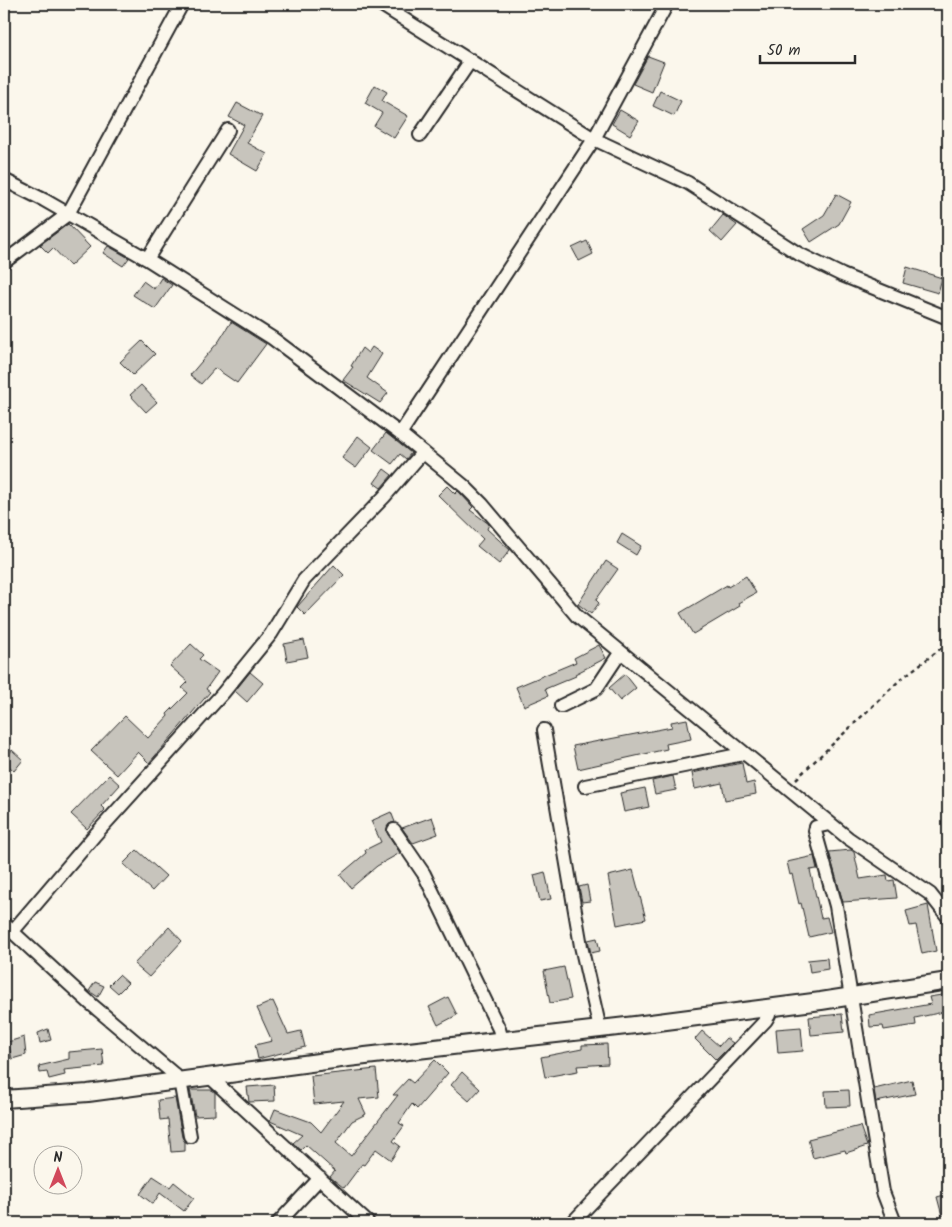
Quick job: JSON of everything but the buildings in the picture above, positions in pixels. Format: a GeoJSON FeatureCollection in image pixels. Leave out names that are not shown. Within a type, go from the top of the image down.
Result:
{"type":"FeatureCollection","features":[{"type":"Feature","properties":{"kind":"street"},"geometry":{"type":"LineString","coordinates":[[4,262],[68,214],[182,4]]}},
{"type":"Feature","properties":{"kind":"street"},"geometry":{"type":"LineString","coordinates":[[380,4],[594,139],[688,183],[782,244],[814,262],[948,318]]}},
{"type":"Feature","properties":{"kind":"street"},"geometry":{"type":"LineString","coordinates":[[400,434],[594,139],[667,4]]}},
{"type":"Feature","properties":{"kind":"street"},"geometry":{"type":"LineString","coordinates":[[420,135],[471,60]]}},
{"type":"Feature","properties":{"kind":"street"},"geometry":{"type":"LineString","coordinates":[[147,259],[228,130]]}},
{"type":"Feature","properties":{"kind":"street"},"geometry":{"type":"LineString","coordinates":[[4,180],[147,259],[272,338],[400,434],[464,486],[577,616],[829,824],[930,894],[948,917]]}},
{"type":"Feature","properties":{"kind":"street"},"geometry":{"type":"LineString","coordinates":[[190,1136],[178,1080],[8,928],[223,693],[271,634],[304,580],[384,497],[423,452]]}},
{"type":"Feature","properties":{"kind":"street"},"geometry":{"type":"LineString","coordinates":[[561,706],[596,689],[620,653]]}},
{"type":"Feature","properties":{"kind":"street"},"geometry":{"type":"LineString","coordinates":[[544,730],[580,946],[600,1029]]}},
{"type":"Feature","properties":{"kind":"street"},"geometry":{"type":"LineString","coordinates":[[585,786],[743,754]]}},
{"type":"Feature","properties":{"kind":"street"},"geometry":{"type":"LineString","coordinates":[[829,824],[816,827],[815,831],[836,906],[883,1192],[895,1223]]}},
{"type":"Feature","properties":{"kind":"street"},"geometry":{"type":"LineString","coordinates":[[394,830],[424,874],[499,1029],[502,1040]]}},
{"type":"Feature","properties":{"kind":"street"},"geometry":{"type":"LineString","coordinates":[[4,1099],[88,1093],[178,1080],[768,1008],[852,997],[948,981]]}},
{"type":"Feature","properties":{"kind":"street"},"geometry":{"type":"LineString","coordinates":[[572,1223],[762,1024],[769,1015],[768,1008]]}},
{"type":"Feature","properties":{"kind":"street"},"geometry":{"type":"LineString","coordinates":[[210,1077],[368,1223]]}},
{"type":"Feature","properties":{"kind":"street"},"geometry":{"type":"LineString","coordinates":[[278,1223],[320,1178]]}},
{"type":"Feature","properties":{"kind":"path"},"geometry":{"type":"LineString","coordinates":[[786,789],[901,679],[948,643]]}}]}
